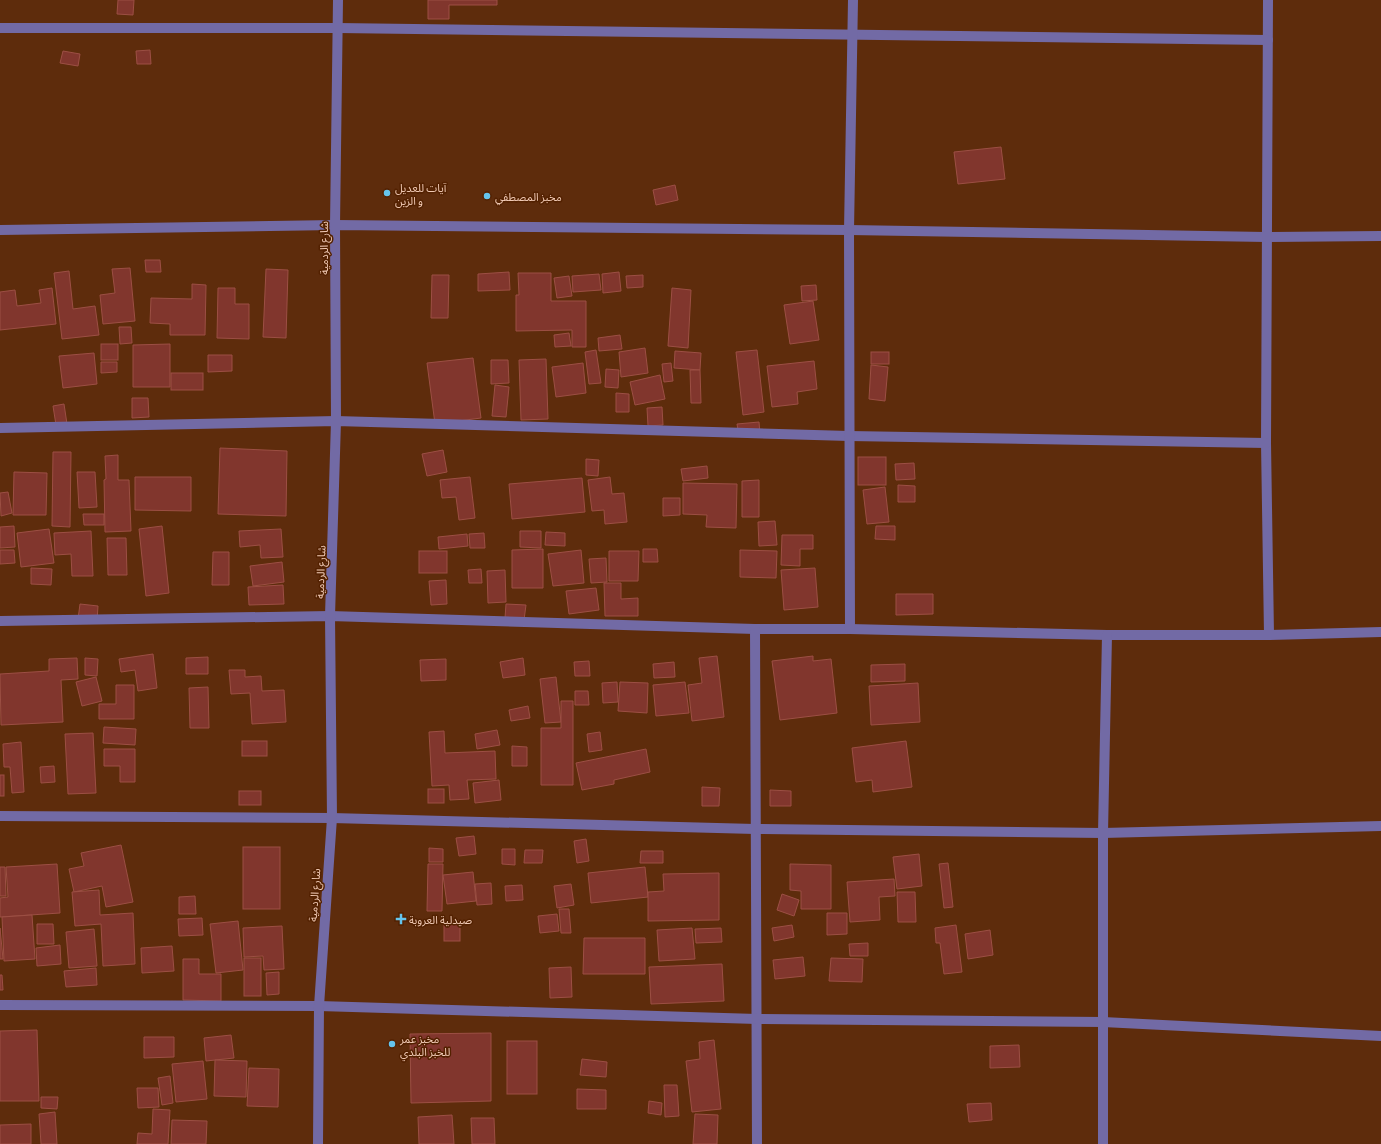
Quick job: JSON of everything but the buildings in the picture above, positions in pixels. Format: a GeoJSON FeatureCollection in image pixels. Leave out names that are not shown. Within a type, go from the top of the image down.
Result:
{"type":"FeatureCollection","features":[{"type":"Feature","properties":{"kind":"street","name":"شارع الردمية"},"geometry":{"type":"LineString","coordinates":[[318,1144],[319,1006],[332,818],[330,616],[336,422],[335,225],[338,0]]}},
{"type":"Feature","properties":{"kind":"street"},"geometry":{"type":"LineString","coordinates":[[850,629],[849,230],[853,0]]}},
{"type":"Feature","properties":{"kind":"street"},"geometry":{"type":"LineString","coordinates":[[1268,0],[1266,443],[1269,635]]}},
{"type":"Feature","properties":{"kind":"street"},"geometry":{"type":"LineString","coordinates":[[0,28],[338,28],[1268,40]]}},
{"type":"Feature","properties":{"kind":"street"},"geometry":{"type":"LineString","coordinates":[[0,230],[335,225],[849,230],[1266,237],[1381,236]]}},
{"type":"Feature","properties":{"kind":"street"},"geometry":{"type":"LineString","coordinates":[[0,428],[336,422],[849,436],[1266,443]]}},
{"type":"Feature","properties":{"kind":"street"},"geometry":{"type":"LineString","coordinates":[[0,622],[330,616],[755,629],[850,629],[1107,635],[1269,635],[1381,632]]}},
{"type":"Feature","properties":{"kind":"street"},"geometry":{"type":"LineString","coordinates":[[755,629],[757,1144]]}},
{"type":"Feature","properties":{"kind":"street"},"geometry":{"type":"LineString","coordinates":[[1103,1144],[1103,833],[1107,635]]}},
{"type":"Feature","properties":{"kind":"street"},"geometry":{"type":"LineString","coordinates":[[0,816],[332,818],[755,829],[1103,833],[1381,826]]}},
{"type":"Feature","properties":{"kind":"street"},"geometry":{"type":"LineString","coordinates":[[0,1005],[319,1006],[757,1019],[1103,1022],[1381,1036]]}},
{"type":"Feature","properties":{"kind":"place","name":"آيات للعديل و الزين"},"geometry":{"type":"Point","coordinates":[387,193]}},
{"type":"Feature","properties":{"kind":"place","name":"مخبز المصطفي"},"geometry":{"type":"Point","coordinates":[487,196]}},
{"type":"Feature","properties":{"kind":"place","name":"صيدلية العروبة"},"geometry":{"type":"Point","coordinates":[401,919]}},
{"type":"Feature","properties":{"kind":"place","name":"مخبز عمر للخبز البلدي"},"geometry":{"type":"Point","coordinates":[392,1044]}}]}
